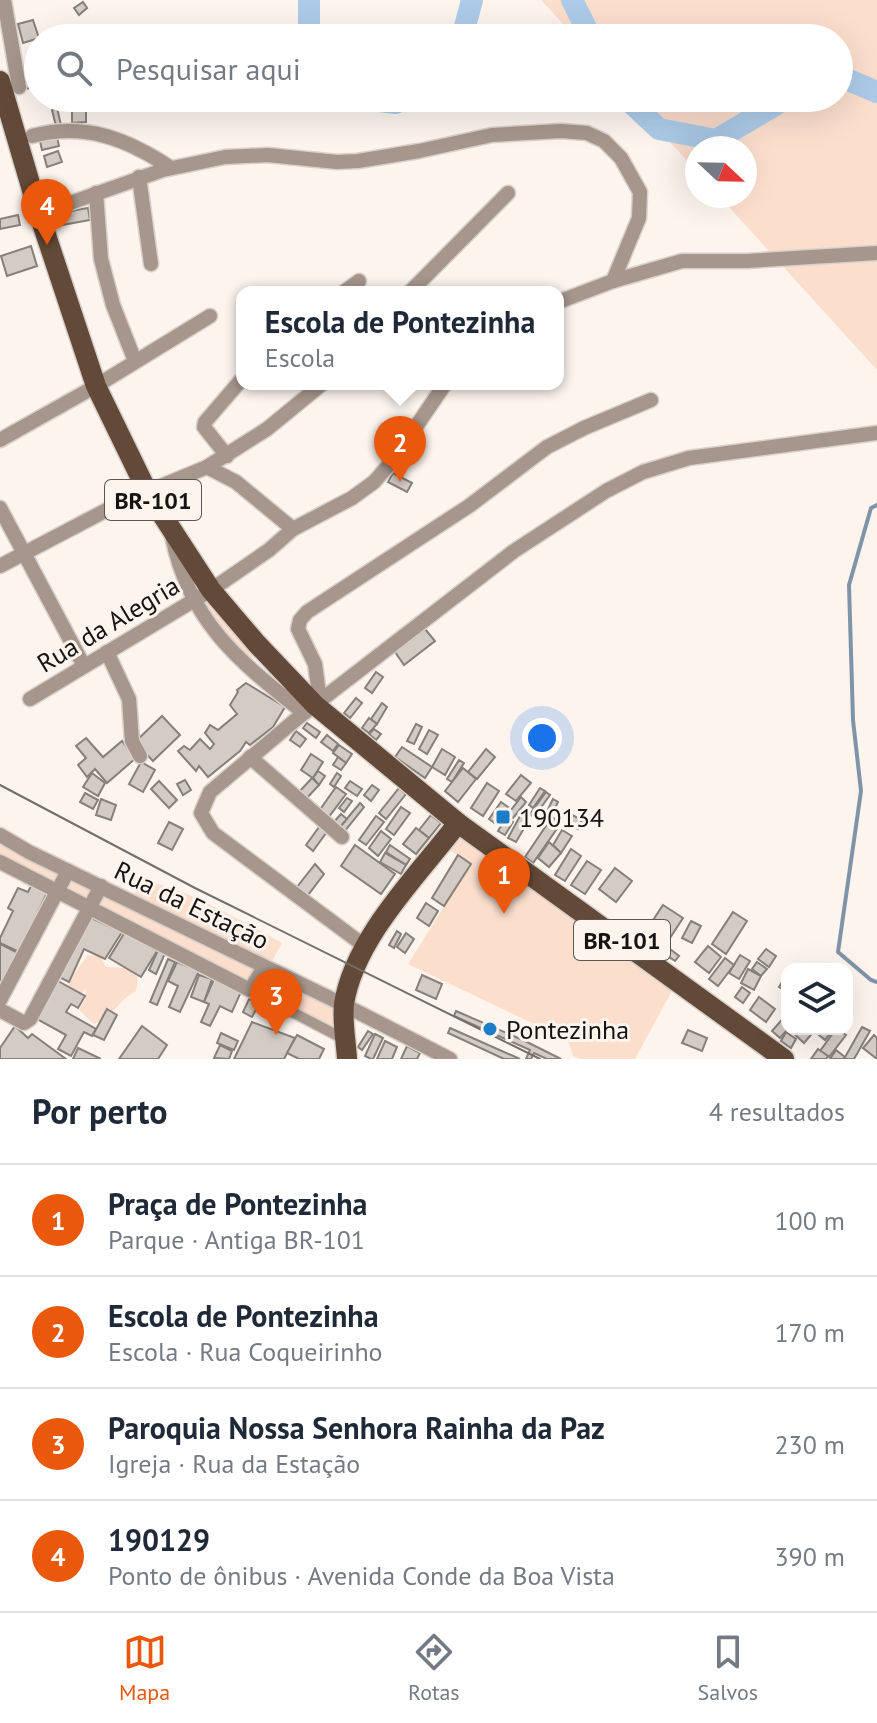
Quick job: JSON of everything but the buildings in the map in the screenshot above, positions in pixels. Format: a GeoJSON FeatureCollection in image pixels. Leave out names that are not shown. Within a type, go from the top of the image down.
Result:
{"type":"FeatureCollection","features":[{"type":"Feature","properties":{"kind":"main road","name":"BR-101"},"geometry":{"type":"LineString","coordinates":[[10,84],[39,214],[96,386],[148,493],[171,527],[202,595],[267,654],[313,706],[458,823],[784,1059]]}},
{"type":"Feature","properties":{"kind":"main road"},"geometry":{"type":"LineString","coordinates":[[346,1050],[344,1005],[352,972],[375,931],[458,823]]}},
{"type":"Feature","properties":{"kind":"street"},"geometry":{"type":"LineString","coordinates":[[4,0],[10,84]]}},
{"type":"Feature","properties":{"kind":"street"},"geometry":{"type":"LineString","coordinates":[[32,136],[78,129],[105,135],[148,152],[171,168]]}},
{"type":"Feature","properties":{"kind":"street"},"geometry":{"type":"LineString","coordinates":[[39,214],[139,177],[245,155],[358,161],[492,135],[561,131],[587,133],[604,141],[621,158],[640,192],[639,218],[613,281]]}},
{"type":"Feature","properties":{"kind":"street"},"geometry":{"type":"LineString","coordinates":[[139,177],[151,264]]}},
{"type":"Feature","properties":{"kind":"street"},"geometry":{"type":"LineString","coordinates":[[96,193],[101,259],[113,305],[135,361]]}},
{"type":"Feature","properties":{"kind":"street"},"geometry":{"type":"LineString","coordinates":[[416,286],[508,193]]}},
{"type":"Feature","properties":{"kind":"street"},"geometry":{"type":"LineString","coordinates":[[564,300],[613,281],[682,261],[747,261],[877,253]]}},
{"type":"Feature","properties":{"kind":"street"},"geometry":{"type":"LineString","coordinates":[[352,286],[359,281]]}},
{"type":"Feature","properties":{"kind":"street"},"geometry":{"type":"LineString","coordinates":[[0,440],[210,316]]}},
{"type":"Feature","properties":{"kind":"street"},"geometry":{"type":"LineString","coordinates":[[227,456],[204,427],[236,386]]}},
{"type":"Feature","properties":{"kind":"street"},"geometry":{"type":"LineString","coordinates":[[0,566],[120,503],[227,456],[278,421],[315,390]]}},
{"type":"Feature","properties":{"kind":"street","name":"Rua da Alegria"},"geometry":{"type":"LineString","coordinates":[[30,699],[202,595],[269,550],[293,529],[352,498],[374,482],[394,459],[441,390]]}},
{"type":"Feature","properties":{"kind":"street"},"geometry":{"type":"LineString","coordinates":[[313,706],[315,664],[298,629],[300,620],[307,612],[469,506],[547,447],[651,400]]}},
{"type":"Feature","properties":{"kind":"street"},"geometry":{"type":"LineString","coordinates":[[366,947],[213,833],[201,813],[210,792],[313,706],[514,551],[606,491],[643,472],[689,458],[877,433]]}},
{"type":"Feature","properties":{"kind":"street"},"geometry":{"type":"LineString","coordinates":[[207,467],[236,482],[293,529]]}},
{"type":"Feature","properties":{"kind":"street"},"geometry":{"type":"LineString","coordinates":[[0,508],[84,666]]}},
{"type":"Feature","properties":{"kind":"street"},"geometry":{"type":"LineString","coordinates":[[202,595],[203,616],[250,670],[313,706]]}},
{"type":"Feature","properties":{"kind":"street"},"geometry":{"type":"LineString","coordinates":[[107,652],[129,699],[132,741],[140,756]]}},
{"type":"Feature","properties":{"kind":"street"},"geometry":{"type":"LineString","coordinates":[[250,670],[267,654]]}},
{"type":"Feature","properties":{"kind":"street"},"geometry":{"type":"LineString","coordinates":[[250,757],[342,837]]}},
{"type":"Feature","properties":{"kind":"street","name":"Rua da Estação"},"geometry":{"type":"LineString","coordinates":[[0,835],[450,1059]]}},
{"type":"Feature","properties":{"kind":"street"},"geometry":{"type":"LineString","coordinates":[[0,862],[250,990],[346,1050]]}},
{"type":"Feature","properties":{"kind":"street"},"geometry":{"type":"LineString","coordinates":[[0,1000],[68,871]]}},
{"type":"Feature","properties":{"kind":"street"},"geometry":{"type":"LineString","coordinates":[[0,1010],[24,1023],[30,1019],[101,886]]}},
{"type":"Feature","properties":{"kind":"street"},"geometry":{"type":"LineString","coordinates":[[250,990],[264,967]]}},
{"type":"Feature","properties":{"kind":"shaded area"},"geometry":{"type":"Polygon","coordinates":[[[541,0],[877,0],[877,370],[730,208],[757,208],[757,136],[685,136],[685,159],[643,112],[853,112],[853,24],[563,24],[541,0]]]}},
{"type":"Feature","properties":{"kind":"shaded area"},"geometry":{"type":"Polygon","coordinates":[[[206,602],[253,654],[252,659],[247,659],[203,606],[206,602]]]}},
{"type":"Feature","properties":{"kind":"shaded area"},"geometry":{"type":"Polygon","coordinates":[[[459,835],[673,989],[635,1059],[580,1059],[573,1056],[568,1040],[408,964],[471,864],[449,850],[459,835]]]}},
{"type":"Feature","properties":{"kind":"shaded area"},"geometry":{"type":"Polygon","coordinates":[[[0,844],[335,1007],[332,1037],[248,997],[251,990],[0,858],[0,844]]]}},
{"type":"Feature","properties":{"kind":"shaded area"},"geometry":{"type":"Polygon","coordinates":[[[136,880],[191,896],[282,943],[271,963],[135,899],[136,880]]]}},
{"type":"Feature","properties":{"kind":"shaded area"},"geometry":{"type":"Polygon","coordinates":[[[88,955],[100,956],[106,967],[126,968],[138,977],[136,991],[94,1024],[79,1010],[86,988],[80,996],[67,983],[88,955]]]}},
{"type":"Feature","properties":{"kind":"waterway"},"geometry":{"type":"LineString","coordinates":[[309,0],[309,24]]}},
{"type":"Feature","properties":{"kind":"waterway"},"geometry":{"type":"LineString","coordinates":[[466,24],[472,0]]}},
{"type":"Feature","properties":{"kind":"waterway"},"geometry":{"type":"LineString","coordinates":[[572,0],[584,24]]}},
{"type":"Feature","properties":{"kind":"waterway"},"geometry":{"type":"LineString","coordinates":[[853,82],[877,92]]}},
{"type":"Feature","properties":{"kind":"waterway"},"geometry":{"type":"LineString","coordinates":[[641,112],[659,129],[716,140],[763,112]]}},
{"type":"Feature","properties":{"kind":"waterway"},"geometry":{"type":"LineString","coordinates":[[877,505],[871,508],[849,585],[853,720],[861,791],[838,952],[877,982]]}},
{"type":"Feature","properties":{"kind":"tram line"},"geometry":{"type":"LineString","coordinates":[[0,785],[195,888],[540,1059]]}},
{"type":"Feature","properties":{"kind":"place","name":"190129"},"geometry":{"type":"Point","coordinates":[47,245]}},
{"type":"Feature","properties":{"kind":"place","name":"Escola de Pontezinha"},"geometry":{"type":"Point","coordinates":[400,482]}},
{"type":"Feature","properties":{"kind":"place","name":"190134"},"geometry":{"type":"Point","coordinates":[503,817]}},
{"type":"Feature","properties":{"kind":"place","name":"Praça de Pontezinha"},"geometry":{"type":"Point","coordinates":[504,914]}},
{"type":"Feature","properties":{"kind":"place","name":"Pontezinha"},"geometry":{"type":"Point","coordinates":[490,1029]}},
{"type":"Feature","properties":{"kind":"place","name":"Paroquia Nossa Senhora Rainha da Paz"},"geometry":{"type":"Point","coordinates":[276,1035]}}]}
